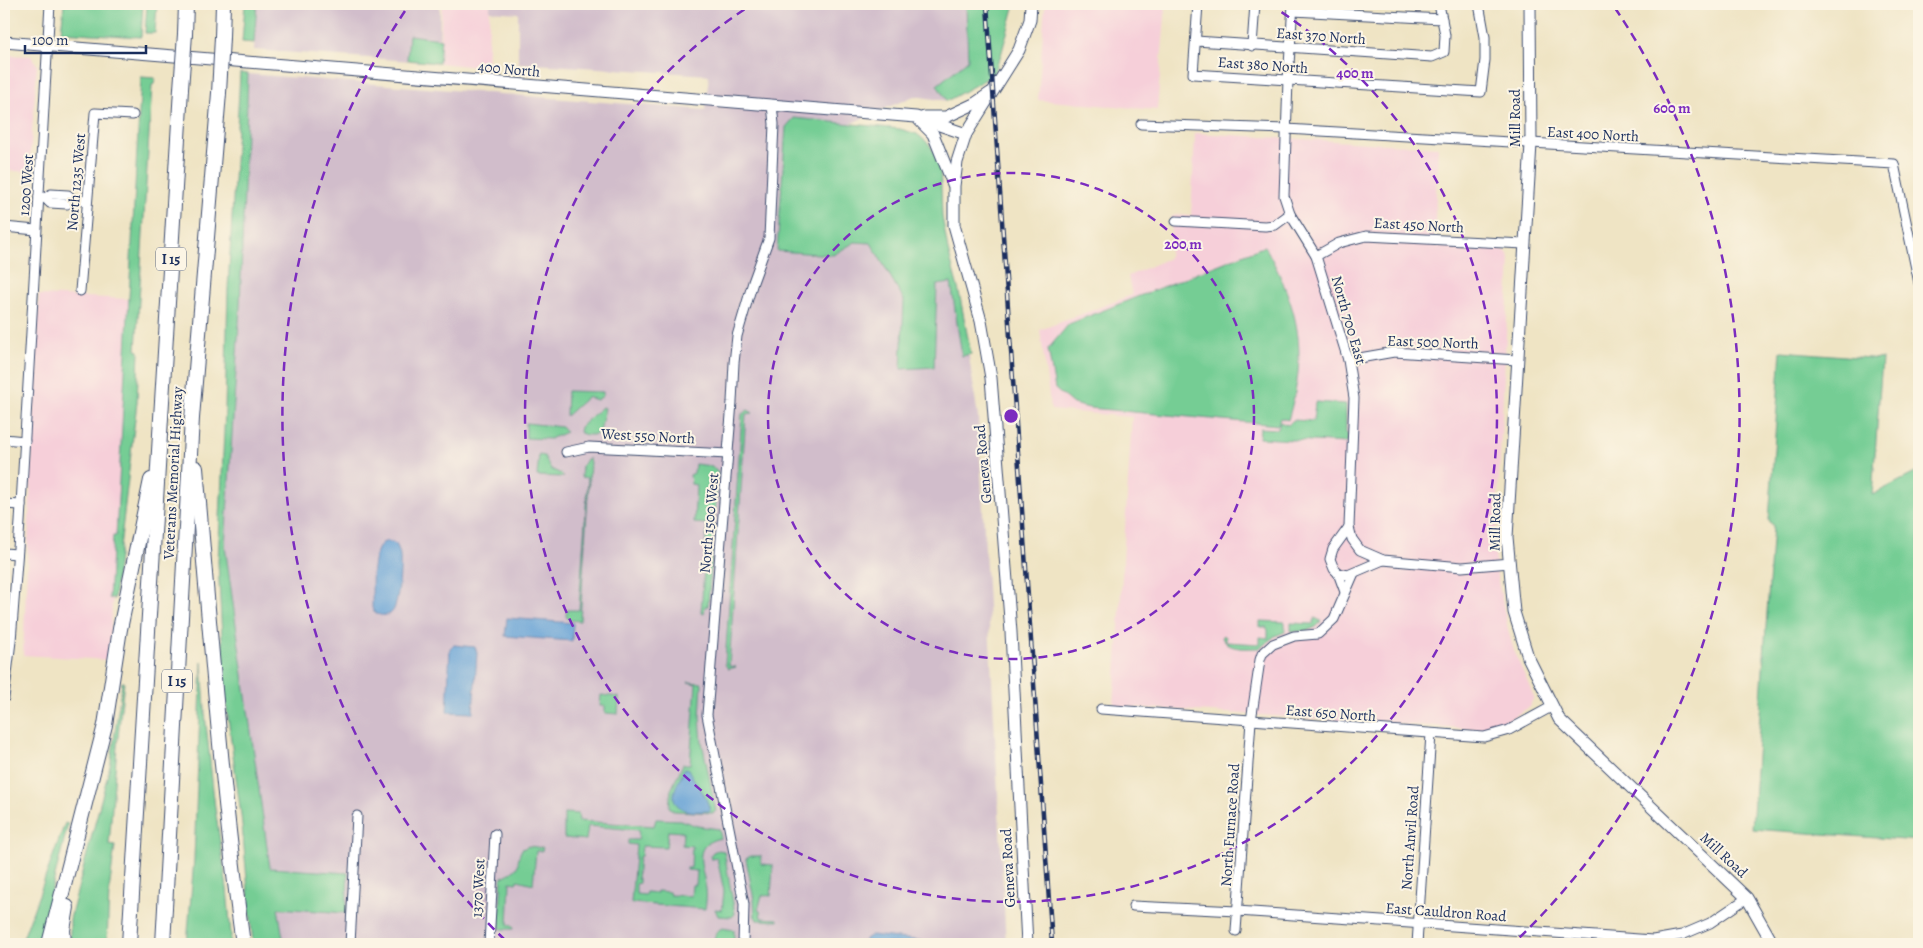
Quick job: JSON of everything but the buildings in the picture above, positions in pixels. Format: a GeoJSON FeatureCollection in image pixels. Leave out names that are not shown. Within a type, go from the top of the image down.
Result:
{"type":"FeatureCollection","features":[{"type":"Feature","properties":{"kind":"highway","name":"Veterans Memorial Highway"},"geometry":{"type":"LineString","coordinates":[[129,944],[162,430],[186,4]]}},
{"type":"Feature","properties":{"kind":"highway","name":"Veterans Memorial Highway"},"geometry":{"type":"LineString","coordinates":[[163,944],[192,418],[219,93],[223,4]]}},
{"type":"Feature","properties":{"kind":"highway"},"geometry":{"type":"LineString","coordinates":[[192,418],[213,669],[243,944]]}},
{"type":"Feature","properties":{"kind":"highway"},"geometry":{"type":"LineString","coordinates":[[49,944],[105,725],[120,629],[162,430]]}},
{"type":"Feature","properties":{"kind":"highway"},"geometry":{"type":"LineString","coordinates":[[64,944],[63,930],[80,824]]}},
{"type":"Feature","properties":{"kind":"highway"},"geometry":{"type":"LineString","coordinates":[[236,892],[238,944]]}},
{"type":"Feature","properties":{"kind":"main road","name":"Geneva Road"},"geometry":{"type":"LineString","coordinates":[[1027,944],[1011,632],[991,378],[981,321],[954,225],[954,186],[966,134],[1019,50],[1030,20],[1031,4]]}},
{"type":"Feature","properties":{"kind":"main road","name":"Mill Road"},"geometry":{"type":"LineString","coordinates":[[1530,4],[1531,144],[1507,537],[1514,612],[1528,658],[1559,719],[1747,898],[1773,944]]}},
{"type":"Feature","properties":{"kind":"main road","name":"400 North"},"geometry":{"type":"LineString","coordinates":[[4,42],[916,117],[966,134]]}},
{"type":"Feature","properties":{"kind":"main road"},"geometry":{"type":"LineString","coordinates":[[916,117],[946,117],[974,104],[993,91]]}},
{"type":"Feature","properties":{"kind":"main road"},"geometry":{"type":"LineString","coordinates":[[916,117],[933,134],[954,186]]}},
{"type":"Feature","properties":{"kind":"street","name":"1200 West"},"geometry":{"type":"LineString","coordinates":[[4,698],[7,641],[18,554],[36,230],[42,197],[50,4]]}},
{"type":"Feature","properties":{"kind":"street"},"geometry":{"type":"LineString","coordinates":[[1196,41],[1198,4]]}},
{"type":"Feature","properties":{"kind":"street"},"geometry":{"type":"LineString","coordinates":[[1252,46],[1255,4]]}},
{"type":"Feature","properties":{"kind":"street"},"geometry":{"type":"LineString","coordinates":[[1293,8],[1442,19],[1439,4]]}},
{"type":"Feature","properties":{"kind":"street","name":"East 380 North"},"geometry":{"type":"LineString","coordinates":[[1196,41],[1193,74],[1481,92],[1485,60],[1485,37],[1479,4]]}},
{"type":"Feature","properties":{"kind":"street","name":"North 700 East"},"geometry":{"type":"LineString","coordinates":[[1293,8],[1288,80],[1284,196],[1290,214],[1316,256],[1348,360],[1354,398],[1349,527]]}},
{"type":"Feature","properties":{"kind":"street","name":"East 370 North"},"geometry":{"type":"LineString","coordinates":[[1196,41],[1432,57],[1444,52],[1445,35],[1442,19]]}},
{"type":"Feature","properties":{"kind":"street","name":"North 1500 West"},"geometry":{"type":"LineString","coordinates":[[743,944],[744,904],[707,715],[734,363],[738,336],[769,238],[774,124],[772,105]]}},
{"type":"Feature","properties":{"kind":"street","name":"North 1235 West"},"geometry":{"type":"LineString","coordinates":[[80,291],[96,113],[133,115]]}},
{"type":"Feature","properties":{"kind":"street","name":"East 400 North"},"geometry":{"type":"LineString","coordinates":[[1141,124],[1286,129],[1894,164],[1919,283]]}},
{"type":"Feature","properties":{"kind":"street"},"geometry":{"type":"LineString","coordinates":[[42,197],[50,203],[67,204],[74,200],[87,201]]}},
{"type":"Feature","properties":{"kind":"street"},"geometry":{"type":"LineString","coordinates":[[1176,221],[1265,226],[1275,225],[1290,214]]}},
{"type":"Feature","properties":{"kind":"street"},"geometry":{"type":"LineString","coordinates":[[4,228],[36,230]]}},
{"type":"Feature","properties":{"kind":"street","name":"East 450 North"},"geometry":{"type":"LineString","coordinates":[[1316,256],[1339,243],[1366,236],[1524,244]]}},
{"type":"Feature","properties":{"kind":"street","name":"East 500 North"},"geometry":{"type":"LineString","coordinates":[[1348,360],[1394,352],[1517,360]]}},
{"type":"Feature","properties":{"kind":"street"},"geometry":{"type":"LineString","coordinates":[[4,439],[25,441]]}},
{"type":"Feature","properties":{"kind":"street","name":"West 550 North"},"geometry":{"type":"LineString","coordinates":[[566,452],[589,447],[728,454]]}},
{"type":"Feature","properties":{"kind":"street"},"geometry":{"type":"LineString","coordinates":[[4,504],[21,505]]}},
{"type":"Feature","properties":{"kind":"street"},"geometry":{"type":"LineString","coordinates":[[1251,721],[1257,670],[1262,654],[1273,644],[1287,638],[1318,634],[1334,619],[1344,592],[1348,589],[1362,559],[1352,539],[1349,527]]}},
{"type":"Feature","properties":{"kind":"street"},"geometry":{"type":"LineString","coordinates":[[1344,592],[1338,573],[1331,564],[1330,553],[1349,527]]}},
{"type":"Feature","properties":{"kind":"street"},"geometry":{"type":"LineString","coordinates":[[1333,549],[1347,542],[1382,560],[1462,567],[1510,563]]}},
{"type":"Feature","properties":{"kind":"street"},"geometry":{"type":"LineString","coordinates":[[4,553],[18,554]]}},
{"type":"Feature","properties":{"kind":"street"},"geometry":{"type":"LineString","coordinates":[[1338,573],[1343,575],[1382,560]]}},
{"type":"Feature","properties":{"kind":"street","name":"East 650 North"},"geometry":{"type":"LineString","coordinates":[[1101,709],[1484,737],[1509,730],[1553,706]]}},
{"type":"Feature","properties":{"kind":"street","name":"North Furnace Road"},"geometry":{"type":"LineString","coordinates":[[1236,932],[1251,721]]}},
{"type":"Feature","properties":{"kind":"street","name":"North Anvil Road"},"geometry":{"type":"LineString","coordinates":[[1417,944],[1430,734]]}},
{"type":"Feature","properties":{"kind":"street"},"geometry":{"type":"LineString","coordinates":[[350,944],[357,816]]}},
{"type":"Feature","properties":{"kind":"street","name":"1370 West"},"geometry":{"type":"LineString","coordinates":[[489,944],[495,834]]}},
{"type":"Feature","properties":{"kind":"street","name":"East Cauldron Road"},"geometry":{"type":"LineString","coordinates":[[1134,906],[1237,911],[1419,924],[1596,940],[1653,940],[1682,935],[1710,922],[1747,898]]}},
{"type":"Feature","properties":{"kind":"shaded area"},"geometry":{"type":"Polygon","coordinates":[[[257,4],[440,4],[439,63],[254,50],[257,4]]]}},
{"type":"Feature","properties":{"kind":"shaded area"},"geometry":{"type":"Polygon","coordinates":[[[442,4],[490,4],[487,68],[439,63],[442,4]]]}},
{"type":"Feature","properties":{"kind":"shaded area"},"geometry":{"type":"Polygon","coordinates":[[[490,4],[966,4],[968,60],[938,85],[947,101],[914,96],[824,135],[942,228],[960,296],[978,417],[1006,944],[279,944],[220,548],[248,74],[705,110],[709,75],[518,63],[518,13],[490,11],[490,4]]]}},
{"type":"Feature","properties":{"kind":"shaded area"},"geometry":{"type":"Polygon","coordinates":[[[1045,4],[1166,4],[1157,110],[1038,100],[1045,4]]]}},
{"type":"Feature","properties":{"kind":"shaded area"},"geometry":{"type":"Polygon","coordinates":[[[4,55],[31,56],[37,65],[29,172],[4,170],[4,55]]]}},
{"type":"Feature","properties":{"kind":"shaded area"},"geometry":{"type":"Polygon","coordinates":[[[1195,133],[1438,147],[1434,246],[1502,250],[1508,254],[1510,259],[1495,552],[1497,576],[1508,629],[1514,651],[1534,697],[1529,707],[1513,717],[1497,725],[1478,729],[1114,706],[1132,417],[1051,410],[1040,330],[1132,295],[1128,276],[1169,258],[1172,215],[1191,216],[1195,133]]]}},
{"type":"Feature","properties":{"kind":"shaded area"},"geometry":{"type":"Polygon","coordinates":[[[39,295],[130,299],[109,660],[23,655],[39,295]]]}},
{"type":"Feature","properties":{"kind":"green space"},"geometry":{"type":"Polygon","coordinates":[[[64,4],[143,4],[141,37],[61,32],[64,4]]]}},
{"type":"Feature","properties":{"kind":"green space"},"geometry":{"type":"Polygon","coordinates":[[[147,4],[157,4],[155,33],[145,33],[147,4]]]}},
{"type":"Feature","properties":{"kind":"green space"},"geometry":{"type":"Polygon","coordinates":[[[245,4],[257,4],[254,43],[242,42],[245,4]]]}},
{"type":"Feature","properties":{"kind":"green space"},"geometry":{"type":"Polygon","coordinates":[[[966,4],[1015,4],[1001,55],[993,75],[947,101],[937,85],[968,60],[966,4]]]}},
{"type":"Feature","properties":{"kind":"green space"},"geometry":{"type":"Polygon","coordinates":[[[409,35],[441,39],[439,63],[407,60],[409,35]]]}},
{"type":"Feature","properties":{"kind":"green space"},"geometry":{"type":"Polygon","coordinates":[[[240,73],[248,74],[240,307],[225,546],[270,868],[348,873],[346,913],[278,908],[284,944],[253,944],[241,815],[225,695],[218,562],[228,289],[240,73]]]}},
{"type":"Feature","properties":{"kind":"green space"},"geometry":{"type":"Polygon","coordinates":[[[141,77],[155,78],[152,85],[136,350],[139,351],[137,402],[114,599],[109,598],[113,536],[116,536],[141,77]]]}},
{"type":"Feature","properties":{"kind":"green space"},"geometry":{"type":"Polygon","coordinates":[[[794,118],[900,129],[917,134],[929,144],[940,161],[942,216],[971,354],[962,356],[951,283],[937,285],[934,367],[901,369],[904,300],[871,243],[855,242],[833,255],[777,251],[786,127],[794,118]]]}},
{"type":"Feature","properties":{"kind":"green space"},"geometry":{"type":"Polygon","coordinates":[[[1265,246],[1286,290],[1297,330],[1298,372],[1288,420],[1280,418],[1278,425],[1089,408],[1073,404],[1055,389],[1048,349],[1069,324],[1265,246]]]}},
{"type":"Feature","properties":{"kind":"green space"},"geometry":{"type":"Polygon","coordinates":[[[1781,351],[1882,359],[1872,495],[1919,471],[1919,841],[1752,829],[1773,526],[1769,520],[1781,351]]]}},
{"type":"Feature","properties":{"kind":"green space"},"geometry":{"type":"Polygon","coordinates":[[[567,391],[603,392],[603,396],[597,400],[587,397],[566,416],[567,391]]]}},
{"type":"Feature","properties":{"kind":"green space"},"geometry":{"type":"Polygon","coordinates":[[[1316,402],[1346,404],[1347,443],[1259,438],[1260,428],[1278,429],[1280,422],[1288,425],[1293,420],[1313,421],[1316,402]]]}},
{"type":"Feature","properties":{"kind":"green space"},"geometry":{"type":"Polygon","coordinates":[[[602,407],[605,408],[600,432],[590,435],[579,432],[580,427],[602,407]]]}},
{"type":"Feature","properties":{"kind":"green space"},"geometry":{"type":"Polygon","coordinates":[[[748,410],[753,413],[746,414],[729,666],[736,667],[728,669],[725,664],[742,414],[748,410]]]}},
{"type":"Feature","properties":{"kind":"green space"},"geometry":{"type":"Polygon","coordinates":[[[526,423],[562,427],[566,432],[550,439],[526,438],[526,423]]]}},
{"type":"Feature","properties":{"kind":"green space"},"geometry":{"type":"Polygon","coordinates":[[[539,455],[544,456],[551,469],[564,477],[537,476],[539,455]]]}},
{"type":"Feature","properties":{"kind":"green space"},"geometry":{"type":"Polygon","coordinates":[[[589,458],[590,463],[580,621],[569,620],[566,616],[567,610],[579,610],[588,478],[581,477],[582,466],[586,459],[589,458]]]}},
{"type":"Feature","properties":{"kind":"green space"},"geometry":{"type":"Polygon","coordinates":[[[695,464],[712,466],[718,473],[708,606],[705,606],[704,614],[701,613],[707,524],[694,523],[696,485],[691,484],[690,475],[694,473],[695,464]]]}},
{"type":"Feature","properties":{"kind":"green space"},"geometry":{"type":"Polygon","coordinates":[[[1315,618],[1321,621],[1316,627],[1303,631],[1291,631],[1291,623],[1313,624],[1315,618]]]}},
{"type":"Feature","properties":{"kind":"green space"},"geometry":{"type":"Polygon","coordinates":[[[1260,621],[1285,622],[1285,632],[1275,636],[1260,648],[1233,647],[1228,645],[1222,637],[1224,635],[1226,637],[1226,642],[1260,644],[1260,637],[1268,638],[1268,630],[1266,627],[1260,627],[1260,621]]]}},
{"type":"Feature","properties":{"kind":"green space"},"geometry":{"type":"Polygon","coordinates":[[[202,662],[206,724],[215,808],[227,888],[230,944],[187,944],[194,859],[202,662]]]}},
{"type":"Feature","properties":{"kind":"green space"},"geometry":{"type":"Polygon","coordinates":[[[122,682],[124,682],[109,845],[115,846],[109,891],[107,944],[70,944],[70,919],[111,762],[122,682]]]}},
{"type":"Feature","properties":{"kind":"green space"},"geometry":{"type":"Polygon","coordinates":[[[688,682],[702,683],[700,717],[702,742],[716,811],[713,813],[674,811],[669,807],[671,790],[683,764],[690,764],[696,684],[688,682]]]}},
{"type":"Feature","properties":{"kind":"green space"},"geometry":{"type":"Polygon","coordinates":[[[601,695],[619,697],[618,714],[605,713],[605,706],[600,706],[601,695]]]}},
{"type":"Feature","properties":{"kind":"green space"},"geometry":{"type":"Polygon","coordinates":[[[564,814],[578,814],[579,821],[654,826],[656,819],[680,820],[697,826],[719,829],[721,838],[705,845],[702,851],[701,865],[706,891],[705,909],[631,903],[636,845],[628,844],[628,840],[638,840],[639,830],[588,826],[586,840],[564,838],[564,814]],[[668,831],[666,847],[642,846],[637,879],[639,879],[639,883],[636,884],[636,894],[645,895],[646,892],[657,893],[657,891],[669,892],[670,895],[691,896],[692,885],[696,885],[697,871],[687,870],[687,868],[691,868],[692,846],[682,845],[683,832],[668,831]]]}},
{"type":"Feature","properties":{"kind":"green space"},"geometry":{"type":"Polygon","coordinates":[[[65,823],[68,824],[48,904],[41,944],[21,944],[65,823]]]}},
{"type":"Feature","properties":{"kind":"green space"},"geometry":{"type":"Polygon","coordinates":[[[529,846],[543,848],[542,851],[536,851],[533,884],[518,880],[516,883],[510,882],[508,925],[513,926],[514,929],[501,929],[499,926],[502,877],[517,868],[522,849],[529,846]]]}},
{"type":"Feature","properties":{"kind":"green space"},"geometry":{"type":"Polygon","coordinates":[[[718,850],[724,851],[735,914],[732,917],[718,916],[715,909],[722,910],[724,891],[717,858],[711,859],[710,856],[718,850]]]}},
{"type":"Feature","properties":{"kind":"green space"},"geometry":{"type":"Polygon","coordinates":[[[750,856],[761,856],[761,864],[773,865],[771,896],[762,895],[758,910],[760,911],[761,918],[778,919],[778,921],[758,920],[755,917],[754,900],[746,859],[750,856]]]}},
{"type":"Feature","properties":{"kind":"green space"},"geometry":{"type":"Polygon","coordinates":[[[722,928],[734,930],[734,944],[713,944],[716,932],[722,928]]]}},
{"type":"Feature","properties":{"kind":"water"},"geometry":{"type":"Polygon","coordinates":[[[388,541],[396,544],[399,552],[400,577],[394,610],[384,615],[376,614],[372,608],[372,574],[378,550],[382,543],[388,541]]]}},
{"type":"Feature","properties":{"kind":"water"},"geometry":{"type":"Polygon","coordinates":[[[507,618],[573,623],[572,641],[505,636],[507,618]]]}},
{"type":"Feature","properties":{"kind":"water"},"geometry":{"type":"Polygon","coordinates":[[[454,645],[475,647],[477,653],[473,713],[447,712],[450,648],[454,645]]]}},
{"type":"Feature","properties":{"kind":"water"},"geometry":{"type":"Polygon","coordinates":[[[685,768],[688,769],[703,794],[710,811],[687,811],[677,805],[674,794],[685,768]]]}},
{"type":"Feature","properties":{"kind":"water"},"geometry":{"type":"Polygon","coordinates":[[[871,935],[924,941],[926,944],[865,944],[865,939],[871,935]]]}},
{"type":"Feature","properties":{"kind":"railway"},"geometry":{"type":"LineString","coordinates":[[987,4],[1052,944]]}}]}
